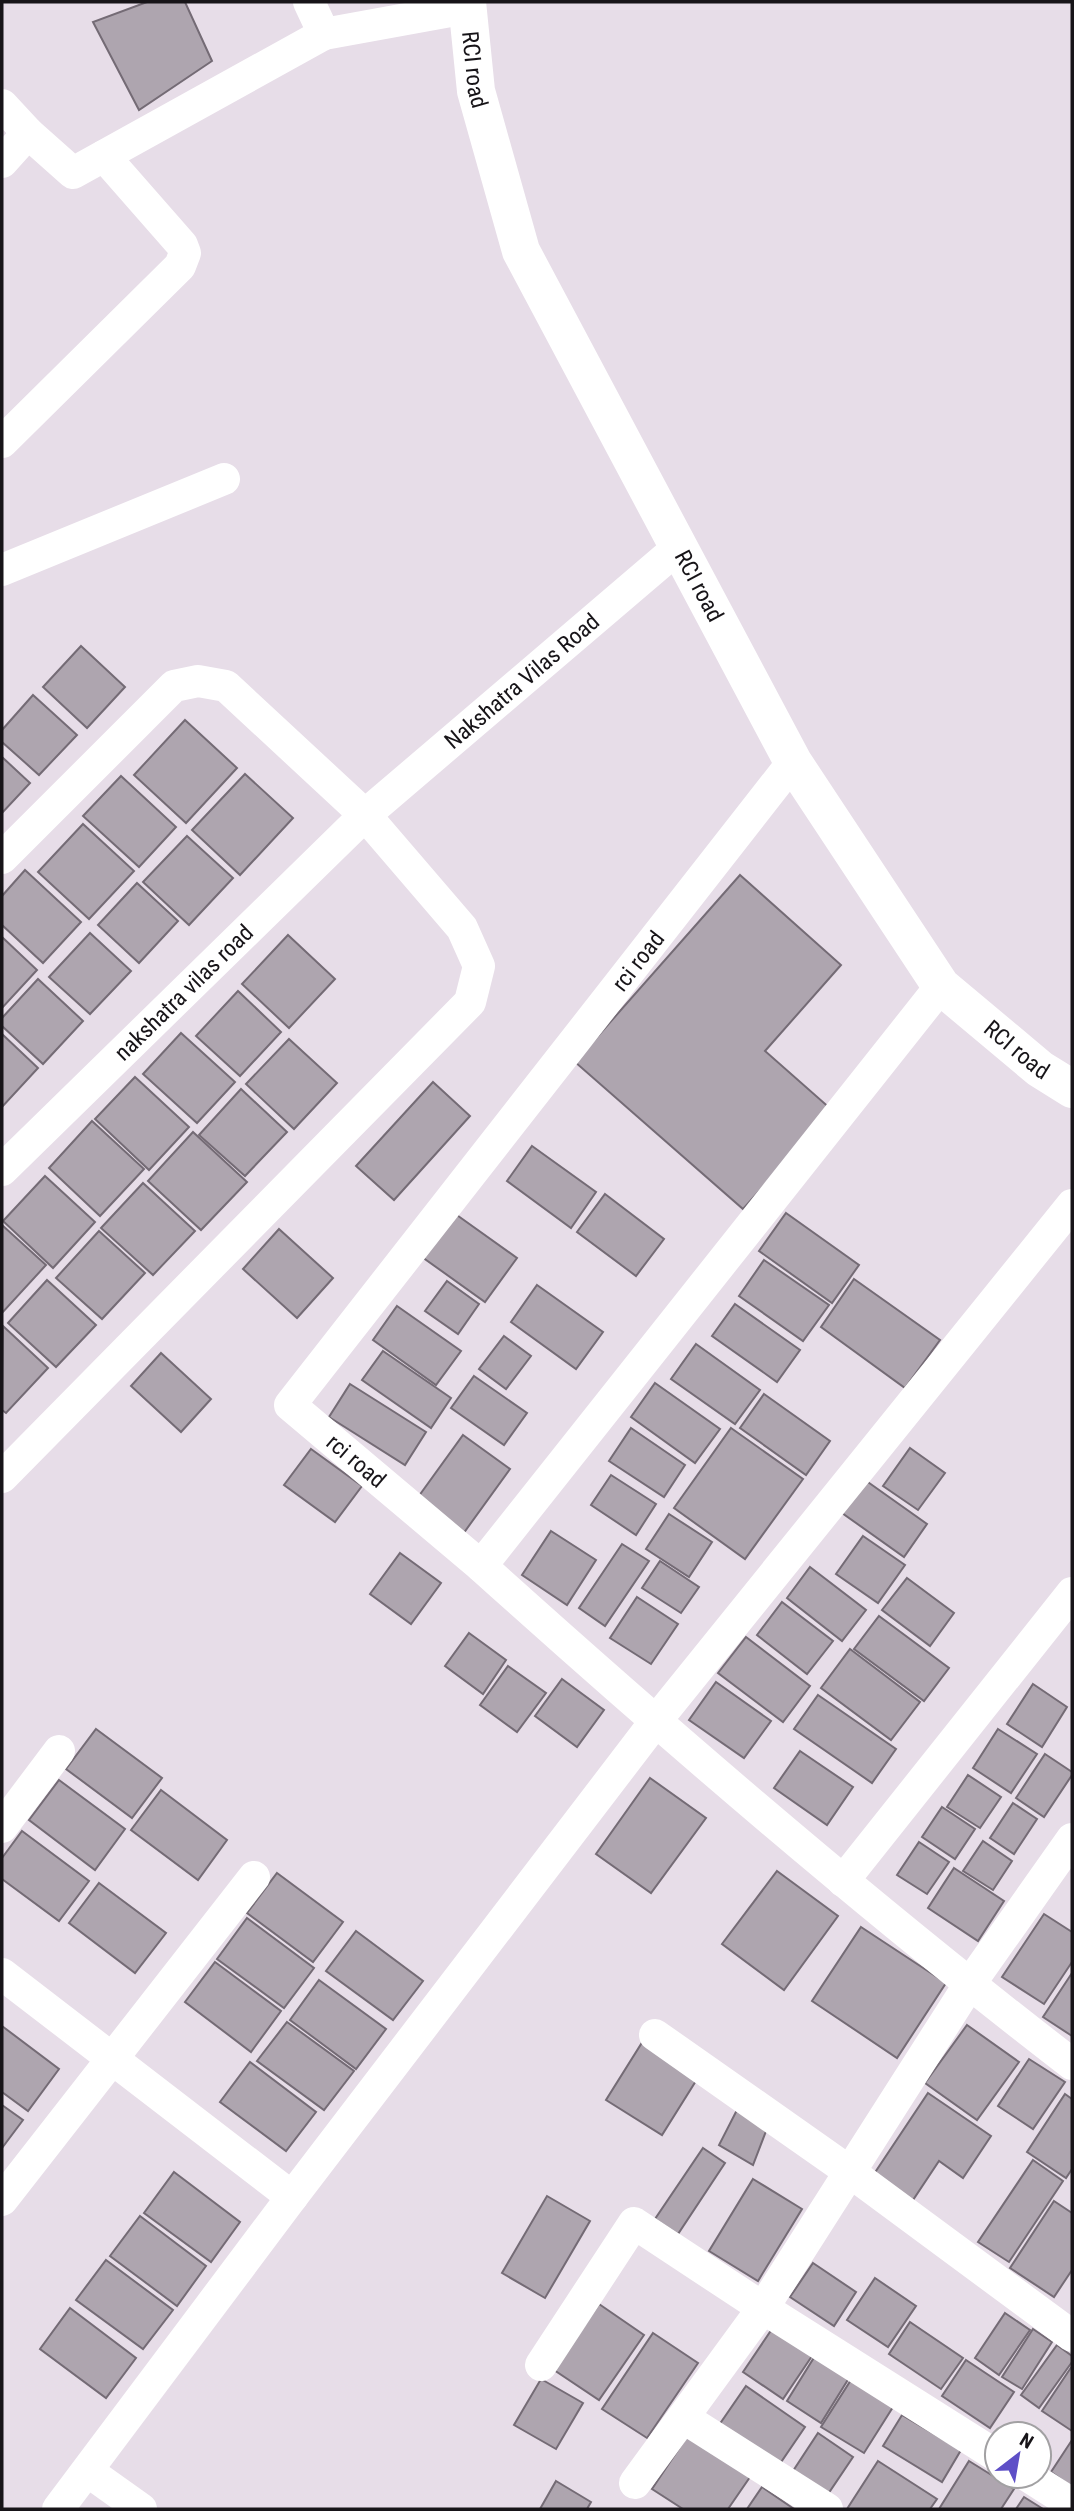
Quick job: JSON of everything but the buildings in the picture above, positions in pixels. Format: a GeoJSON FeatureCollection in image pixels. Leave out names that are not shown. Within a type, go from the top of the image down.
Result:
{"type":"FeatureCollection","features":[{"type":"Feature","properties":{"kind":"street"},"geometry":{"type":"LineString","coordinates":[[309,2],[324,34]]}},
{"type":"Feature","properties":{"kind":"street"},"geometry":{"type":"LineString","coordinates":[[2,105],[28,133],[73,173],[324,34],[467,5]]}},
{"type":"Feature","properties":{"kind":"street","name":"RCI road"},"geometry":{"type":"LineString","coordinates":[[467,5],[476,91],[521,251],[793,762],[941,986],[1040,1069],[1072,1089]]}},
{"type":"Feature","properties":{"kind":"street"},"geometry":{"type":"LineString","coordinates":[[2,162],[28,133]]}},
{"type":"Feature","properties":{"kind":"street"},"geometry":{"type":"LineString","coordinates":[[2,442],[180,266],[185,253],[182,245],[104,156]]}},
{"type":"Feature","properties":{"kind":"street"},"geometry":{"type":"LineString","coordinates":[[2,570],[224,479]]}},
{"type":"Feature","properties":{"kind":"street","name":"Nakshatra Vilas Road"},"geometry":{"type":"LineString","coordinates":[[365,816],[679,547]]}},
{"type":"Feature","properties":{"kind":"street"},"geometry":{"type":"LineString","coordinates":[[2,858],[174,686],[198,681],[226,686],[365,816],[462,928],[479,966],[470,1002],[2,1477]]}},
{"type":"Feature","properties":{"kind":"street","name":"rci road"},"geometry":{"type":"LineString","coordinates":[[481,1566],[290,1405],[793,762]]}},
{"type":"Feature","properties":{"kind":"street","name":"nakshatra vilas road"},"geometry":{"type":"LineString","coordinates":[[2,1170],[365,816]]}},
{"type":"Feature","properties":{"kind":"street"},"geometry":{"type":"LineString","coordinates":[[941,986],[481,1566],[655,1722],[843,1881],[969,1985],[1072,2064]]}},
{"type":"Feature","properties":{"kind":"street"},"geometry":{"type":"LineString","coordinates":[[58,2509],[89,2472],[292,2197],[655,1722],[1072,1205]]}},
{"type":"Feature","properties":{"kind":"street"},"geometry":{"type":"LineString","coordinates":[[843,1881],[1072,1593]]}},
{"type":"Feature","properties":{"kind":"street"},"geometry":{"type":"LineString","coordinates":[[2,1827],[59,1751]]}},
{"type":"Feature","properties":{"kind":"street"},"geometry":{"type":"LineString","coordinates":[[635,2483],[763,2308],[969,1985],[1072,1839]]}},
{"type":"Feature","properties":{"kind":"street"},"geometry":{"type":"LineString","coordinates":[[2,2200],[254,1877]]}},
{"type":"Feature","properties":{"kind":"street"},"geometry":{"type":"LineString","coordinates":[[2,1974],[292,2197]]}},
{"type":"Feature","properties":{"kind":"street"},"geometry":{"type":"LineString","coordinates":[[655,2035],[850,2172],[1072,2336]]}},
{"type":"Feature","properties":{"kind":"street"},"geometry":{"type":"LineString","coordinates":[[541,2365],[634,2223],[983,2447]]}},
{"type":"Feature","properties":{"kind":"street"},"geometry":{"type":"LineString","coordinates":[[684,2418],[827,2509]]}},
{"type":"Feature","properties":{"kind":"street"},"geometry":{"type":"LineString","coordinates":[[89,2472],[141,2509]]}},
{"type":"Feature","properties":{"kind":"street"},"geometry":{"type":"LineString","coordinates":[[1050,2490],[1072,2504]]}}]}
